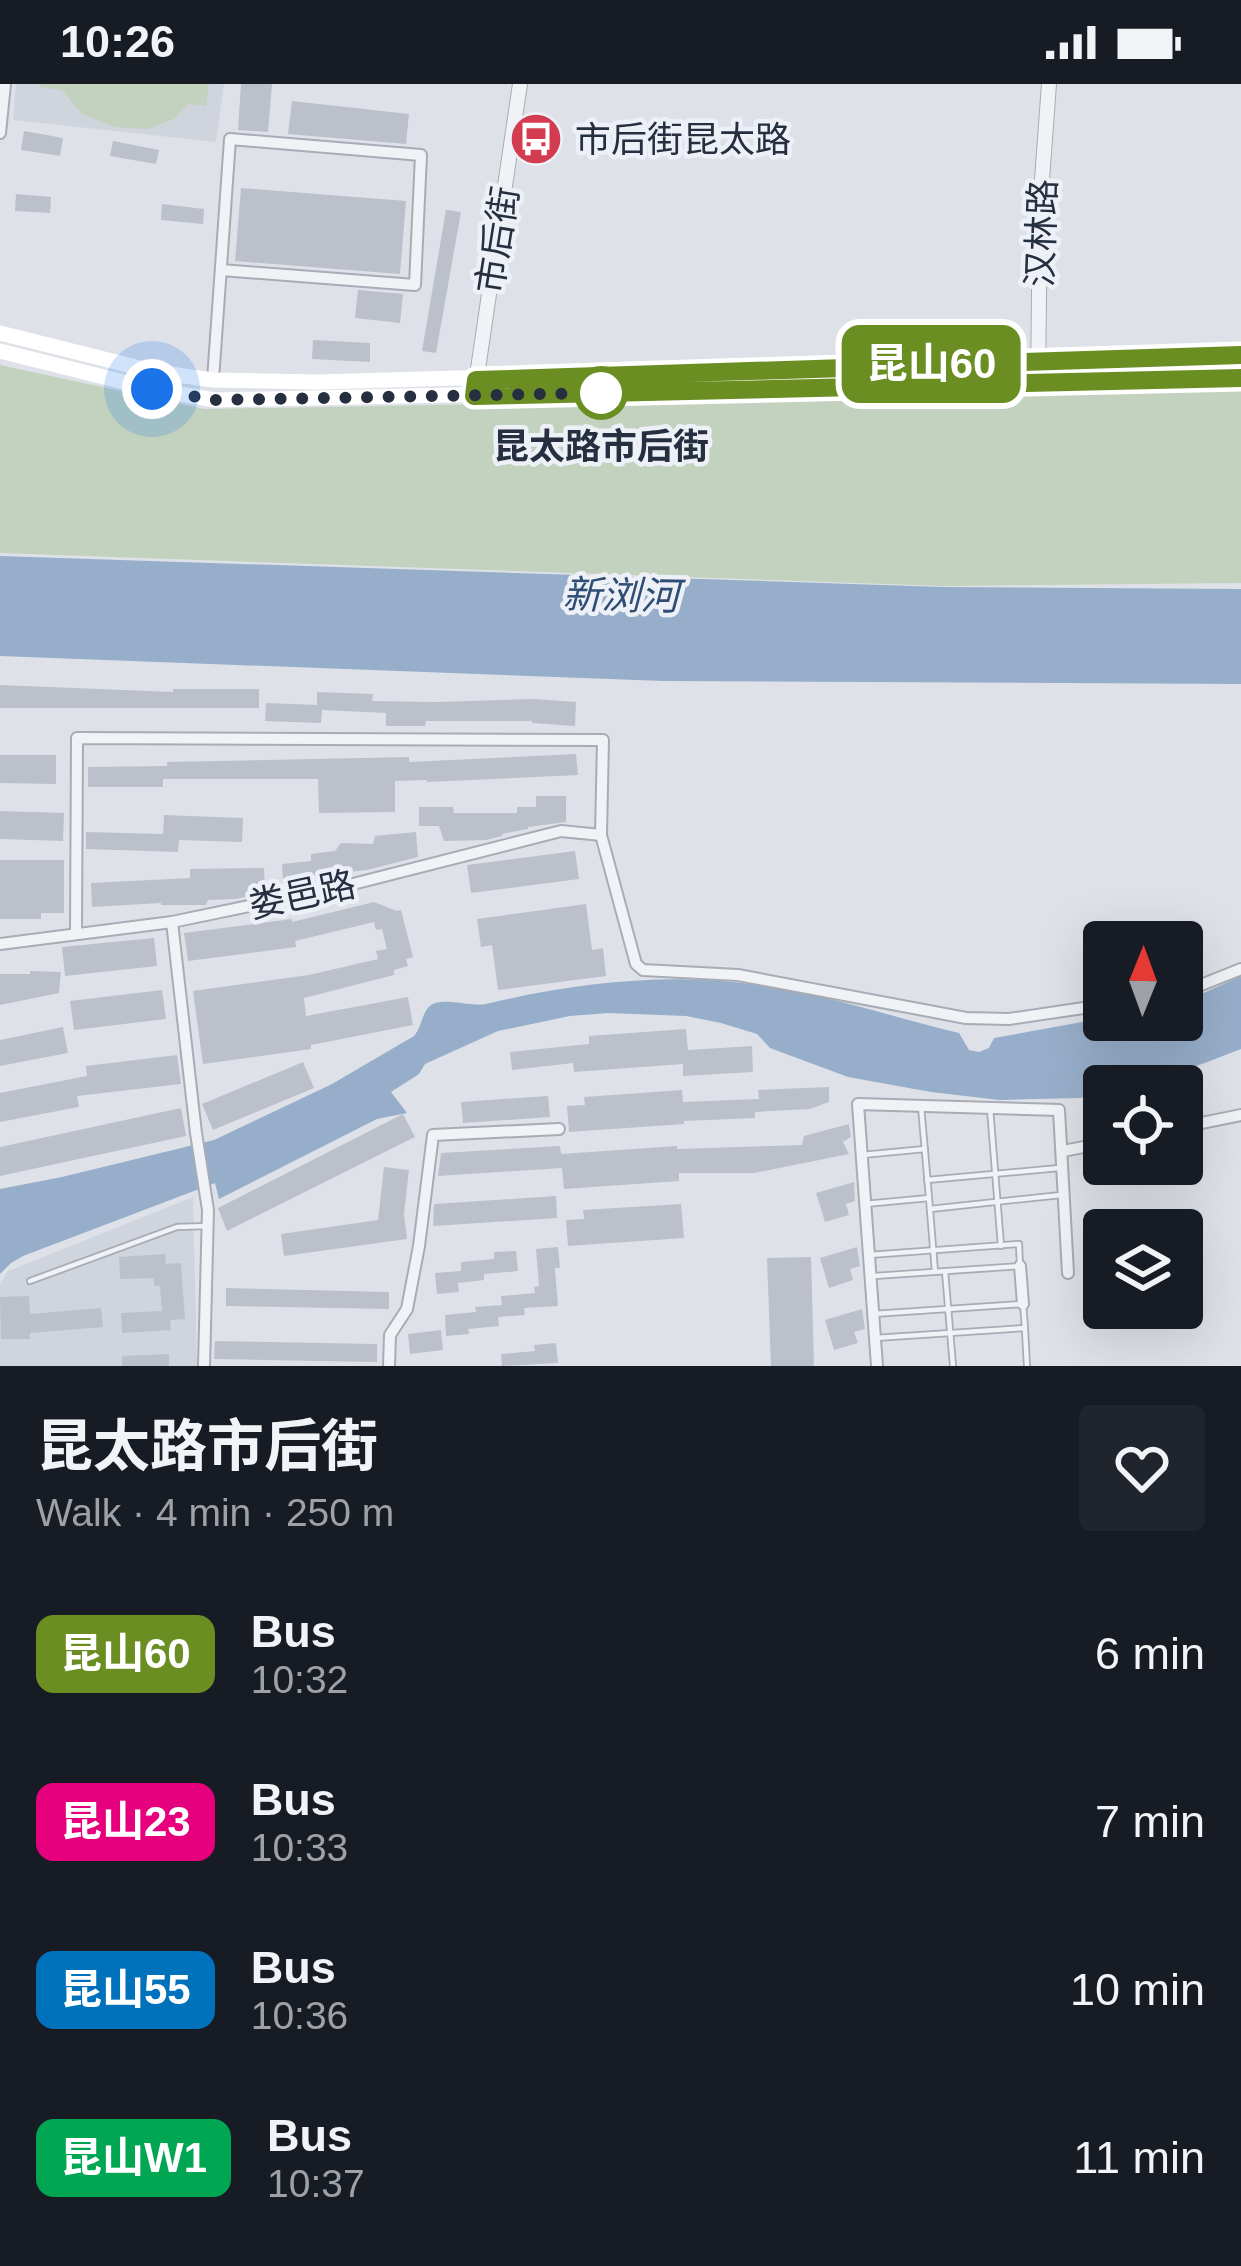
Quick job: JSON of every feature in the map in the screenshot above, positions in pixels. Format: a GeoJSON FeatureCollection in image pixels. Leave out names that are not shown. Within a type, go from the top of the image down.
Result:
{"type":"FeatureCollection","features":[{"type":"Feature","properties":{"kind":"main road"},"geometry":{"type":"LineString","coordinates":[[0,333],[156,372],[213,380],[475,388],[1241,378]]}},
{"type":"Feature","properties":{"kind":"main road"},"geometry":{"type":"LineString","coordinates":[[0,351],[215,400],[1241,355]]}},
{"type":"Feature","properties":{"kind":"street"},"geometry":{"type":"LineString","coordinates":[[0,133],[5,84]]}},
{"type":"Feature","properties":{"kind":"street","name":"市后街"},"geometry":{"type":"LineString","coordinates":[[475,388],[520,84]]}},
{"type":"Feature","properties":{"kind":"street","name":"汉林路"},"geometry":{"type":"LineString","coordinates":[[1038,382],[1040,207],[1049,84]]}},
{"type":"Feature","properties":{"kind":"street"},"geometry":{"type":"LineString","coordinates":[[213,380],[230,139],[422,155],[415,285],[221,270]]}},
{"type":"Feature","properties":{"kind":"street"},"geometry":{"type":"LineString","coordinates":[[76,933],[77,738],[603,740],[601,836],[636,964],[643,970],[738,975],[966,1018],[1009,1019],[1083,1008]]}},
{"type":"Feature","properties":{"kind":"street","name":"娄邑路"},"geometry":{"type":"LineString","coordinates":[[0,944],[172,922],[345,886],[561,831],[601,836]]}},
{"type":"Feature","properties":{"kind":"street"},"geometry":{"type":"LineString","coordinates":[[172,922],[208,1210],[204,1366]]}},
{"type":"Feature","properties":{"kind":"street"},"geometry":{"type":"LineString","coordinates":[[1203,984],[1241,969]]}},
{"type":"Feature","properties":{"kind":"street"},"geometry":{"type":"LineString","coordinates":[[877,1366],[858,1104],[1059,1110],[1068,1273]]}},
{"type":"Feature","properties":{"kind":"street"},"geometry":{"type":"LineString","coordinates":[[1203,1123],[1241,1115]]}},
{"type":"Feature","properties":{"kind":"street"},"geometry":{"type":"LineString","coordinates":[[389,1366],[390,1335],[407,1309],[433,1136],[559,1129]]}},
{"type":"Feature","properties":{"kind":"street"},"geometry":{"type":"LineString","coordinates":[[1063,1151],[1083,1147]]}},
{"type":"Feature","properties":{"kind":"street"},"geometry":{"type":"LineString","coordinates":[[1020,1266],[1023,1304]]}},
{"type":"Feature","properties":{"kind":"lane"},"geometry":{"type":"LineString","coordinates":[[921,1106],[935,1272]]}},
{"type":"Feature","properties":{"kind":"lane"},"geometry":{"type":"LineString","coordinates":[[991,1108],[1000,1246]]}},
{"type":"Feature","properties":{"kind":"lane"},"geometry":{"type":"LineString","coordinates":[[862,1155],[925,1149]]}},
{"type":"Feature","properties":{"kind":"lane"},"geometry":{"type":"LineString","coordinates":[[927,1180],[1062,1168]]}},
{"type":"Feature","properties":{"kind":"lane"},"geometry":{"type":"LineString","coordinates":[[930,1209],[1064,1194]]}},
{"type":"Feature","properties":{"kind":"lane"},"geometry":{"type":"LineString","coordinates":[[865,1204],[929,1198]]}},
{"type":"Feature","properties":{"kind":"lane"},"geometry":{"type":"LineString","coordinates":[[30,1281],[177,1228],[207,1226]]}},
{"type":"Feature","properties":{"kind":"lane"},"geometry":{"type":"LineString","coordinates":[[869,1255],[1019,1244],[1020,1266],[871,1276]]}},
{"type":"Feature","properties":{"kind":"lane"},"geometry":{"type":"LineString","coordinates":[[945,1271],[953,1366]]}},
{"type":"Feature","properties":{"kind":"lane"},"geometry":{"type":"LineString","coordinates":[[873,1314],[1023,1304],[1028,1366]]}},
{"type":"Feature","properties":{"kind":"lane"},"geometry":{"type":"LineString","coordinates":[[875,1338],[1025,1328]]}},
{"type":"Feature","properties":{"kind":"shaded area"},"geometry":{"type":"Polygon","coordinates":[[[16,84],[224,84],[216,142],[13,120],[16,84]]]}},
{"type":"Feature","properties":{"kind":"shaded area"},"geometry":{"type":"Polygon","coordinates":[[[193,1197],[197,1366],[0,1366],[0,1285],[8,1271],[193,1197]]]}},
{"type":"Feature","properties":{"kind":"green space"},"geometry":{"type":"Polygon","coordinates":[[[41,84],[209,84],[206,106],[188,104],[174,119],[147,129],[114,127],[82,114],[62,90],[41,84]]]}},
{"type":"Feature","properties":{"kind":"green space"},"geometry":{"type":"Polygon","coordinates":[[[0,365],[204,409],[1241,391],[1241,583],[943,586],[0,553],[0,365]]]}},
{"type":"Feature","properties":{"kind":"water","name":"新浏河"},"geometry":{"type":"Polygon","coordinates":[[[0,556],[943,587],[1241,589],[1241,684],[664,681],[0,656],[0,556]]]}},
{"type":"Feature","properties":{"kind":"water"},"geometry":{"type":"Polygon","coordinates":[[[1241,976],[1241,1049],[1199,1065],[1083,1065],[1080,1098],[999,1100],[848,1077],[770,1048],[757,1034],[686,1016],[570,1016],[498,1031],[425,1064],[419,1074],[391,1092],[407,1113],[377,1119],[219,1199],[215,1183],[23,1256],[0,1274],[0,1189],[214,1140],[332,1084],[414,1036],[426,1011],[436,1003],[486,1004],[640,980],[733,982],[819,996],[959,1033],[969,1050],[979,1052],[989,1048],[994,1038],[1083,1022],[1083,1041],[1203,1041],[1206,992],[1241,976]]]}},
{"type":"Feature","properties":{"kind":"building"},"geometry":{"type":"Polygon","coordinates":[[[241,84],[272,84],[268,132],[238,130],[241,84]]]}},
{"type":"Feature","properties":{"kind":"building"},"geometry":{"type":"Polygon","coordinates":[[[292,101],[409,114],[406,144],[288,134],[292,101]]]}},
{"type":"Feature","properties":{"kind":"building"},"geometry":{"type":"Polygon","coordinates":[[[24,131],[63,138],[60,156],[21,150],[24,131]]]}},
{"type":"Feature","properties":{"kind":"building"},"geometry":{"type":"Polygon","coordinates":[[[113,141],[159,150],[156,164],[110,156],[113,141]]]}},
{"type":"Feature","properties":{"kind":"building"},"geometry":{"type":"Polygon","coordinates":[[[241,188],[406,201],[400,274],[235,261],[241,188]]]}},
{"type":"Feature","properties":{"kind":"building"},"geometry":{"type":"Polygon","coordinates":[[[16,194],[51,197],[50,213],[15,211],[16,194]]]}},
{"type":"Feature","properties":{"kind":"building"},"geometry":{"type":"Polygon","coordinates":[[[162,204],[204,209],[203,224],[161,220],[162,204]]]}},
{"type":"Feature","properties":{"kind":"building"},"geometry":{"type":"Polygon","coordinates":[[[446,210],[461,212],[436,353],[422,351],[446,210]]]}},
{"type":"Feature","properties":{"kind":"building"},"geometry":{"type":"Polygon","coordinates":[[[358,290],[403,294],[400,323],[355,318],[358,290]]]}},
{"type":"Feature","properties":{"kind":"building"},"geometry":{"type":"Polygon","coordinates":[[[313,340],[370,343],[370,362],[312,359],[313,340]]]}},
{"type":"Feature","properties":{"kind":"building"},"geometry":{"type":"Polygon","coordinates":[[[0,685],[173,692],[259,689],[259,708],[0,708],[0,685]]]}},
{"type":"Feature","properties":{"kind":"building"},"geometry":{"type":"Polygon","coordinates":[[[317,692],[373,694],[372,701],[576,702],[575,726],[426,721],[425,726],[386,726],[386,713],[322,710],[321,723],[265,721],[266,703],[317,705],[317,692]]]}},
{"type":"Feature","properties":{"kind":"building"},"geometry":{"type":"Polygon","coordinates":[[[576,754],[578,775],[395,781],[395,812],[319,813],[318,779],[163,779],[163,787],[88,787],[88,767],[576,754]]]}},
{"type":"Feature","properties":{"kind":"building"},"geometry":{"type":"Polygon","coordinates":[[[0,755],[56,755],[56,784],[0,783],[0,755]]]}},
{"type":"Feature","properties":{"kind":"building"},"geometry":{"type":"Polygon","coordinates":[[[536,796],[566,796],[566,822],[486,840],[444,841],[439,826],[419,826],[419,807],[453,807],[454,813],[517,813],[517,807],[536,807],[536,796]]]}},
{"type":"Feature","properties":{"kind":"building"},"geometry":{"type":"Polygon","coordinates":[[[0,811],[64,813],[63,841],[0,839],[0,811]]]}},
{"type":"Feature","properties":{"kind":"building"},"geometry":{"type":"Polygon","coordinates":[[[164,815],[243,818],[242,842],[179,840],[178,852],[86,849],[86,832],[163,834],[164,815]]]}},
{"type":"Feature","properties":{"kind":"building"},"geometry":{"type":"Polygon","coordinates":[[[416,832],[418,857],[367,870],[283,879],[282,864],[311,861],[311,854],[335,851],[341,843],[373,844],[375,836],[416,832]]]}},
{"type":"Feature","properties":{"kind":"building"},"geometry":{"type":"Polygon","coordinates":[[[575,851],[579,879],[471,893],[467,865],[575,851]]]}},
{"type":"Feature","properties":{"kind":"building"},"geometry":{"type":"Polygon","coordinates":[[[0,860],[64,860],[64,913],[41,913],[41,919],[0,919],[0,860]]]}},
{"type":"Feature","properties":{"kind":"building"},"geometry":{"type":"Polygon","coordinates":[[[264,868],[265,893],[208,900],[206,905],[92,907],[91,883],[190,878],[190,869],[264,868]]]}},
{"type":"Feature","properties":{"kind":"building"},"geometry":{"type":"Polygon","coordinates":[[[374,902],[401,910],[413,957],[406,959],[408,966],[394,970],[394,975],[304,998],[306,1016],[408,997],[413,1025],[311,1045],[311,1049],[203,1064],[193,991],[309,975],[378,959],[376,951],[387,949],[382,929],[376,930],[374,922],[295,941],[296,947],[188,961],[184,933],[292,922],[374,902]]]}},
{"type":"Feature","properties":{"kind":"building"},"geometry":{"type":"Polygon","coordinates":[[[586,904],[592,950],[603,948],[606,976],[498,990],[492,945],[481,947],[477,919],[586,904]]]}},
{"type":"Feature","properties":{"kind":"building"},"geometry":{"type":"Polygon","coordinates":[[[154,938],[157,966],[65,976],[62,947],[154,938]]]}},
{"type":"Feature","properties":{"kind":"building"},"geometry":{"type":"Polygon","coordinates":[[[61,972],[59,993],[0,1005],[0,974],[61,972]]]}},
{"type":"Feature","properties":{"kind":"building"},"geometry":{"type":"Polygon","coordinates":[[[162,990],[166,1019],[74,1030],[70,1001],[162,990]]]}},
{"type":"Feature","properties":{"kind":"building"},"geometry":{"type":"Polygon","coordinates":[[[63,1027],[68,1053],[0,1066],[0,1040],[63,1027]]]}},
{"type":"Feature","properties":{"kind":"building"},"geometry":{"type":"Polygon","coordinates":[[[686,1029],[688,1050],[752,1046],[753,1072],[683,1076],[683,1064],[574,1072],[573,1063],[512,1070],[510,1052],[589,1044],[589,1036],[686,1029]]]}},
{"type":"Feature","properties":{"kind":"building"},"geometry":{"type":"Polygon","coordinates":[[[177,1055],[181,1084],[77,1096],[79,1107],[0,1122],[0,1093],[87,1076],[86,1066],[177,1055]]]}},
{"type":"Feature","properties":{"kind":"building"},"geometry":{"type":"Polygon","coordinates":[[[303,1062],[314,1088],[213,1130],[202,1104],[303,1062]]]}},
{"type":"Feature","properties":{"kind":"building"},"geometry":{"type":"Polygon","coordinates":[[[829,1087],[829,1102],[810,1109],[755,1112],[755,1118],[569,1132],[567,1106],[585,1105],[584,1097],[682,1090],[683,1102],[759,1099],[758,1090],[829,1087]]]}},
{"type":"Feature","properties":{"kind":"building"},"geometry":{"type":"Polygon","coordinates":[[[548,1096],[550,1117],[463,1123],[461,1102],[548,1096]]]}},
{"type":"Feature","properties":{"kind":"building"},"geometry":{"type":"Polygon","coordinates":[[[181,1108],[186,1136],[0,1176],[0,1147],[181,1108]]]}},
{"type":"Feature","properties":{"kind":"building"},"geometry":{"type":"Polygon","coordinates":[[[403,1114],[415,1137],[227,1231],[218,1208],[403,1114]]]}},
{"type":"Feature","properties":{"kind":"building"},"geometry":{"type":"Polygon","coordinates":[[[849,1124],[851,1137],[843,1142],[849,1154],[754,1173],[679,1173],[679,1181],[564,1189],[562,1168],[438,1176],[441,1153],[560,1146],[561,1154],[677,1146],[802,1145],[804,1136],[849,1124]]]}},
{"type":"Feature","properties":{"kind":"building"},"geometry":{"type":"Polygon","coordinates":[[[384,1167],[409,1170],[404,1214],[407,1239],[284,1256],[281,1234],[378,1220],[384,1167]]]}},
{"type":"Feature","properties":{"kind":"building"},"geometry":{"type":"Polygon","coordinates":[[[854,1182],[855,1201],[846,1204],[849,1215],[825,1222],[816,1193],[854,1182]]]}},
{"type":"Feature","properties":{"kind":"building"},"geometry":{"type":"Polygon","coordinates":[[[556,1196],[557,1218],[433,1226],[434,1204],[556,1196]]]}},
{"type":"Feature","properties":{"kind":"building"},"geometry":{"type":"Polygon","coordinates":[[[681,1204],[684,1238],[568,1246],[566,1220],[584,1219],[583,1210],[681,1204]]]}},
{"type":"Feature","properties":{"kind":"building"},"geometry":{"type":"Polygon","coordinates":[[[558,1247],[558,1306],[524,1308],[525,1315],[498,1317],[499,1326],[446,1336],[445,1315],[502,1305],[501,1296],[535,1293],[534,1287],[539,1286],[536,1249],[558,1247]]]}},
{"type":"Feature","properties":{"kind":"building"},"geometry":{"type":"Polygon","coordinates":[[[857,1247],[860,1266],[850,1269],[853,1280],[829,1288],[820,1258],[857,1247]]]}},
{"type":"Feature","properties":{"kind":"building"},"geometry":{"type":"Polygon","coordinates":[[[516,1251],[518,1271],[484,1274],[484,1280],[458,1283],[459,1292],[437,1294],[435,1273],[461,1271],[461,1262],[516,1251]]]}},
{"type":"Feature","properties":{"kind":"building"},"geometry":{"type":"Polygon","coordinates":[[[165,1254],[166,1264],[181,1263],[185,1319],[170,1320],[171,1330],[122,1333],[121,1313],[162,1311],[160,1286],[154,1286],[154,1278],[120,1279],[119,1257],[165,1254]]]}},
{"type":"Feature","properties":{"kind":"building"},"geometry":{"type":"Polygon","coordinates":[[[811,1257],[814,1366],[771,1366],[767,1258],[811,1257]]]}},
{"type":"Feature","properties":{"kind":"building"},"geometry":{"type":"Polygon","coordinates":[[[226,1288],[389,1292],[389,1309],[226,1306],[226,1288]]]}},
{"type":"Feature","properties":{"kind":"building"},"geometry":{"type":"Polygon","coordinates":[[[29,1296],[30,1314],[101,1308],[103,1327],[1,1339],[0,1297],[29,1296]]]}},
{"type":"Feature","properties":{"kind":"building"},"geometry":{"type":"Polygon","coordinates":[[[862,1309],[865,1329],[854,1332],[858,1343],[834,1350],[825,1320],[862,1309]]]}},
{"type":"Feature","properties":{"kind":"building"},"geometry":{"type":"Polygon","coordinates":[[[441,1330],[443,1350],[410,1354],[408,1334],[441,1330]]]}},
{"type":"Feature","properties":{"kind":"building"},"geometry":{"type":"Polygon","coordinates":[[[215,1341],[377,1344],[377,1362],[214,1359],[215,1341]]]}},
{"type":"Feature","properties":{"kind":"building"},"geometry":{"type":"Polygon","coordinates":[[[556,1343],[558,1363],[502,1366],[501,1354],[535,1351],[534,1345],[556,1343]]]}},
{"type":"Feature","properties":{"kind":"building"},"geometry":{"type":"Polygon","coordinates":[[[169,1354],[169,1366],[122,1366],[122,1356],[169,1354]]]}},
{"type":"Feature","properties":{"kind":"bus line","name":"昆山60"},"geometry":{"type":"LineString","coordinates":[[1241,355],[476,380],[474,396],[1241,378]]}},
{"type":"Feature","properties":{"kind":"place","name":"市后街昆太路"},"geometry":{"type":"Point","coordinates":[536,139]}},
{"type":"Feature","properties":{"kind":"place","name":"昆太路市后街"},"geometry":{"type":"Point","coordinates":[601,393]}},
{"type":"Feature","properties":{"kind":"route"},"geometry":{"type":"LineString","coordinates":[[152,389],[215,400],[601,393]]}}]}
